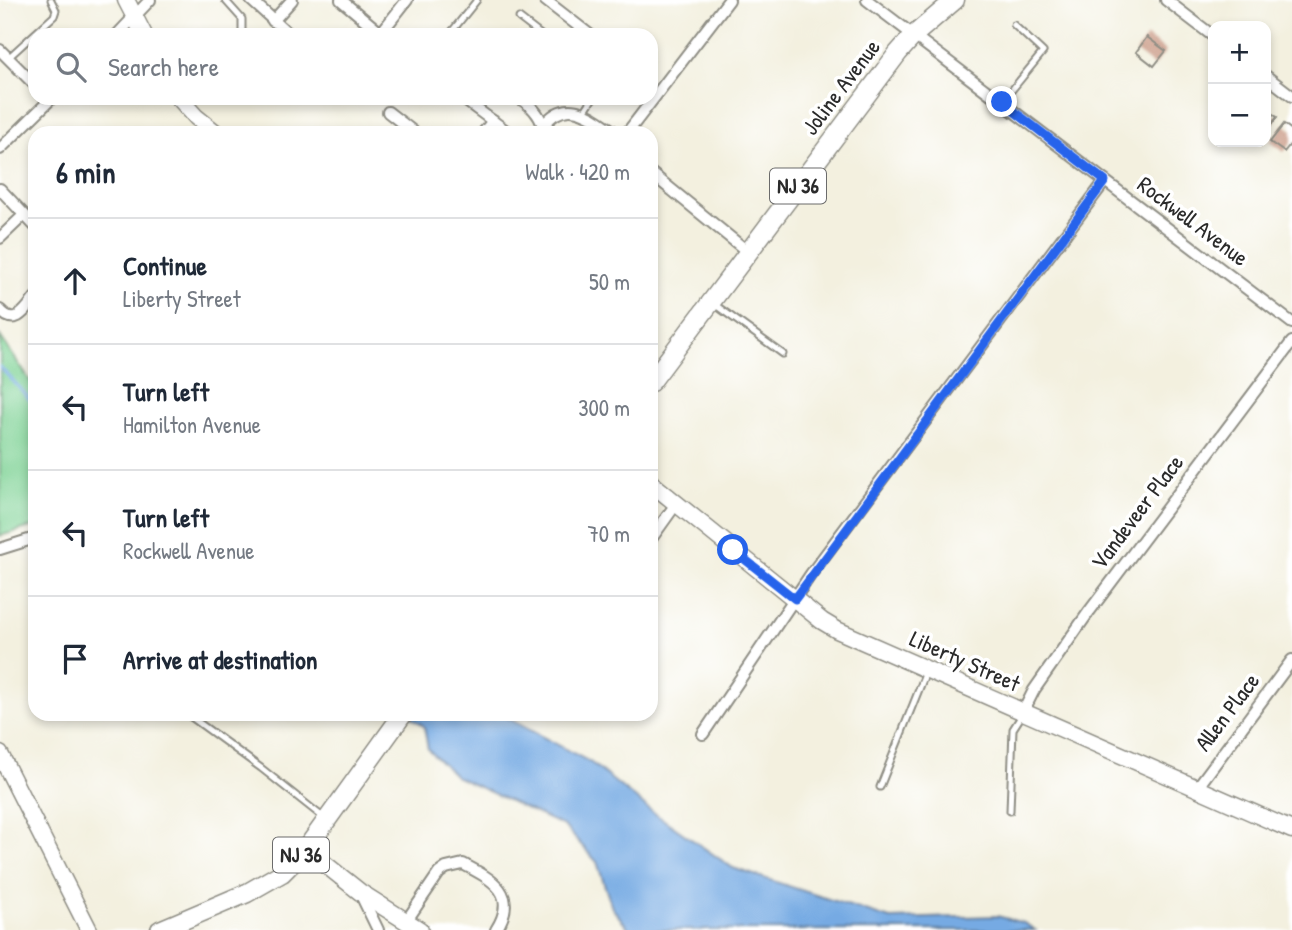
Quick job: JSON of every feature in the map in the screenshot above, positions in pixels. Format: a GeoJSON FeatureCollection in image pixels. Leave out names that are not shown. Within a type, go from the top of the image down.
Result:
{"type":"FeatureCollection","features":[{"type":"Feature","properties":{"kind":"main road","name":"Joline Avenue"},"geometry":{"type":"LineString","coordinates":[[658,373],[878,77],[914,35],[955,0]]}},
{"type":"Feature","properties":{"kind":"main road","name":"NJ 36"},"geometry":{"type":"LineString","coordinates":[[160,930],[187,925],[282,873],[306,849],[398,721]]}},
{"type":"Feature","properties":{"kind":"street"},"geometry":{"type":"LineString","coordinates":[[126,0],[141,28]]}},
{"type":"Feature","properties":{"kind":"street"},"geometry":{"type":"LineString","coordinates":[[124,28],[150,0]]}},
{"type":"Feature","properties":{"kind":"street"},"geometry":{"type":"LineString","coordinates":[[251,0],[282,28]]}},
{"type":"Feature","properties":{"kind":"street"},"geometry":{"type":"LineString","coordinates":[[273,21],[292,0]]}},
{"type":"Feature","properties":{"kind":"street"},"geometry":{"type":"LineString","coordinates":[[341,0],[375,28]]}},
{"type":"Feature","properties":{"kind":"street"},"geometry":{"type":"LineString","coordinates":[[386,28],[407,0]]}},
{"type":"Feature","properties":{"kind":"street"},"geometry":{"type":"LineString","coordinates":[[545,0],[581,28]]}},
{"type":"Feature","properties":{"kind":"street"},"geometry":{"type":"LineString","coordinates":[[658,84],[729,0]]}},
{"type":"Feature","properties":{"kind":"street","name":"Rockwell Avenue"},"geometry":{"type":"LineString","coordinates":[[867,0],[1292,323]]}},
{"type":"Feature","properties":{"kind":"street"},"geometry":{"type":"LineString","coordinates":[[1166,0],[1208,32]]}},
{"type":"Feature","properties":{"kind":"street"},"geometry":{"type":"LineString","coordinates":[[4,54],[28,78]]}},
{"type":"Feature","properties":{"kind":"street"},"geometry":{"type":"LineString","coordinates":[[1271,80],[1292,96]]}},
{"type":"Feature","properties":{"kind":"street"},"geometry":{"type":"LineString","coordinates":[[0,149],[44,105]]}},
{"type":"Feature","properties":{"kind":"street"},"geometry":{"type":"LineString","coordinates":[[185,105],[207,126]]}},
{"type":"Feature","properties":{"kind":"street"},"geometry":{"type":"LineString","coordinates":[[471,105],[500,126]]}},
{"type":"Feature","properties":{"kind":"street"},"geometry":{"type":"LineString","coordinates":[[529,105],[535,110],[540,126]]}},
{"type":"Feature","properties":{"kind":"street"},"geometry":{"type":"LineString","coordinates":[[631,126],[644,105]]}},
{"type":"Feature","properties":{"kind":"street"},"geometry":{"type":"LineString","coordinates":[[543,126],[559,112],[575,110],[584,111],[603,126]]}},
{"type":"Feature","properties":{"kind":"street"},"geometry":{"type":"LineString","coordinates":[[388,112],[406,126]]}},
{"type":"Feature","properties":{"kind":"street"},"geometry":{"type":"LineString","coordinates":[[489,126],[493,121]]}},
{"type":"Feature","properties":{"kind":"street"},"geometry":{"type":"LineString","coordinates":[[658,179],[748,252]]}},
{"type":"Feature","properties":{"kind":"street"},"geometry":{"type":"LineString","coordinates":[[703,734],[795,599],[1105,181]]}},
{"type":"Feature","properties":{"kind":"street"},"geometry":{"type":"LineString","coordinates":[[0,189],[28,219]]}},
{"type":"Feature","properties":{"kind":"street"},"geometry":{"type":"LineString","coordinates":[[0,239],[24,215]]}},
{"type":"Feature","properties":{"kind":"street"},"geometry":{"type":"LineString","coordinates":[[0,310],[6,317],[13,319],[21,316],[28,307]]}},
{"type":"Feature","properties":{"kind":"street","name":"Vandeveer Place"},"geometry":{"type":"LineString","coordinates":[[1023,712],[1034,691],[1088,613],[1292,342]]}},
{"type":"Feature","properties":{"kind":"street","name":"Liberty Street"},"geometry":{"type":"LineString","coordinates":[[658,489],[837,630],[1292,830]]}},
{"type":"Feature","properties":{"kind":"street"},"geometry":{"type":"LineString","coordinates":[[658,530],[677,504]]}},
{"type":"Feature","properties":{"kind":"street"},"geometry":{"type":"LineString","coordinates":[[0,549],[28,540]]}},
{"type":"Feature","properties":{"kind":"street","name":"Allen Place"},"geometry":{"type":"LineString","coordinates":[[1197,788],[1292,660]]}},
{"type":"Feature","properties":{"kind":"street"},"geometry":{"type":"LineString","coordinates":[[0,754],[6,779],[89,930]]}},
{"type":"Feature","properties":{"kind":"street"},"geometry":{"type":"LineString","coordinates":[[306,849],[360,892],[413,925],[439,873],[446,868],[463,864],[501,889],[505,896],[507,909],[496,930]]}},
{"type":"Feature","properties":{"kind":"street"},"geometry":{"type":"LineString","coordinates":[[360,892],[378,930]]}},
{"type":"Feature","properties":{"kind":"lane"},"geometry":{"type":"LineString","coordinates":[[38,28],[54,16],[56,10],[51,0]]}},
{"type":"Feature","properties":{"kind":"lane"},"geometry":{"type":"LineString","coordinates":[[225,0],[242,19],[242,28]]}},
{"type":"Feature","properties":{"kind":"lane"},"geometry":{"type":"LineString","coordinates":[[455,28],[477,0]]}},
{"type":"Feature","properties":{"kind":"lane"},"geometry":{"type":"LineString","coordinates":[[519,18],[532,28]]}},
{"type":"Feature","properties":{"kind":"lane"},"geometry":{"type":"LineString","coordinates":[[1002,102],[1043,52],[1014,25]]}},
{"type":"Feature","properties":{"kind":"lane"},"geometry":{"type":"LineString","coordinates":[[4,54],[28,36]]}},
{"type":"Feature","properties":{"kind":"lane"},"geometry":{"type":"LineString","coordinates":[[584,111],[588,105]]}},
{"type":"Feature","properties":{"kind":"lane"},"geometry":{"type":"LineString","coordinates":[[711,302],[783,354]]}},
{"type":"Feature","properties":{"kind":"lane"},"geometry":{"type":"LineString","coordinates":[[880,787],[927,669]]}},
{"type":"Feature","properties":{"kind":"lane"},"geometry":{"type":"LineString","coordinates":[[1010,811],[1013,729],[1023,712]]}},
{"type":"Feature","properties":{"kind":"lane"},"geometry":{"type":"LineString","coordinates":[[197,721],[327,820]]}},
{"type":"Feature","properties":{"kind":"green space"},"geometry":{"type":"Polygon","coordinates":[[[0,336],[28,378],[28,528],[0,536],[0,336]]]}},
{"type":"Feature","properties":{"kind":"water"},"geometry":{"type":"Polygon","coordinates":[[[417,721],[513,721],[590,762],[651,811],[733,868],[890,919],[997,916],[1024,923],[1035,930],[630,930],[612,908],[597,862],[564,826],[455,776],[428,749],[424,726],[417,721]]]}},
{"type":"Feature","properties":{"kind":"building"},"geometry":{"type":"Polygon","coordinates":[[[1147,37],[1166,51],[1154,66],[1136,52],[1147,37]]]}},
{"type":"Feature","properties":{"kind":"building"},"geometry":{"type":"Polygon","coordinates":[[[1271,113],[1277,117],[1271,125],[1271,113]]]}},
{"type":"Feature","properties":{"kind":"building"},"geometry":{"type":"Polygon","coordinates":[[[1284,124],[1292,130],[1292,142],[1284,152],[1271,141],[1284,124]]]}},
{"type":"Feature","properties":{"kind":"waterway"},"geometry":{"type":"LineString","coordinates":[[0,367],[28,397]]}},
{"type":"Feature","properties":{"kind":"route"},"geometry":{"type":"LineString","coordinates":[[733,550],[795,599],[1105,181],[1002,102]]}}]}
